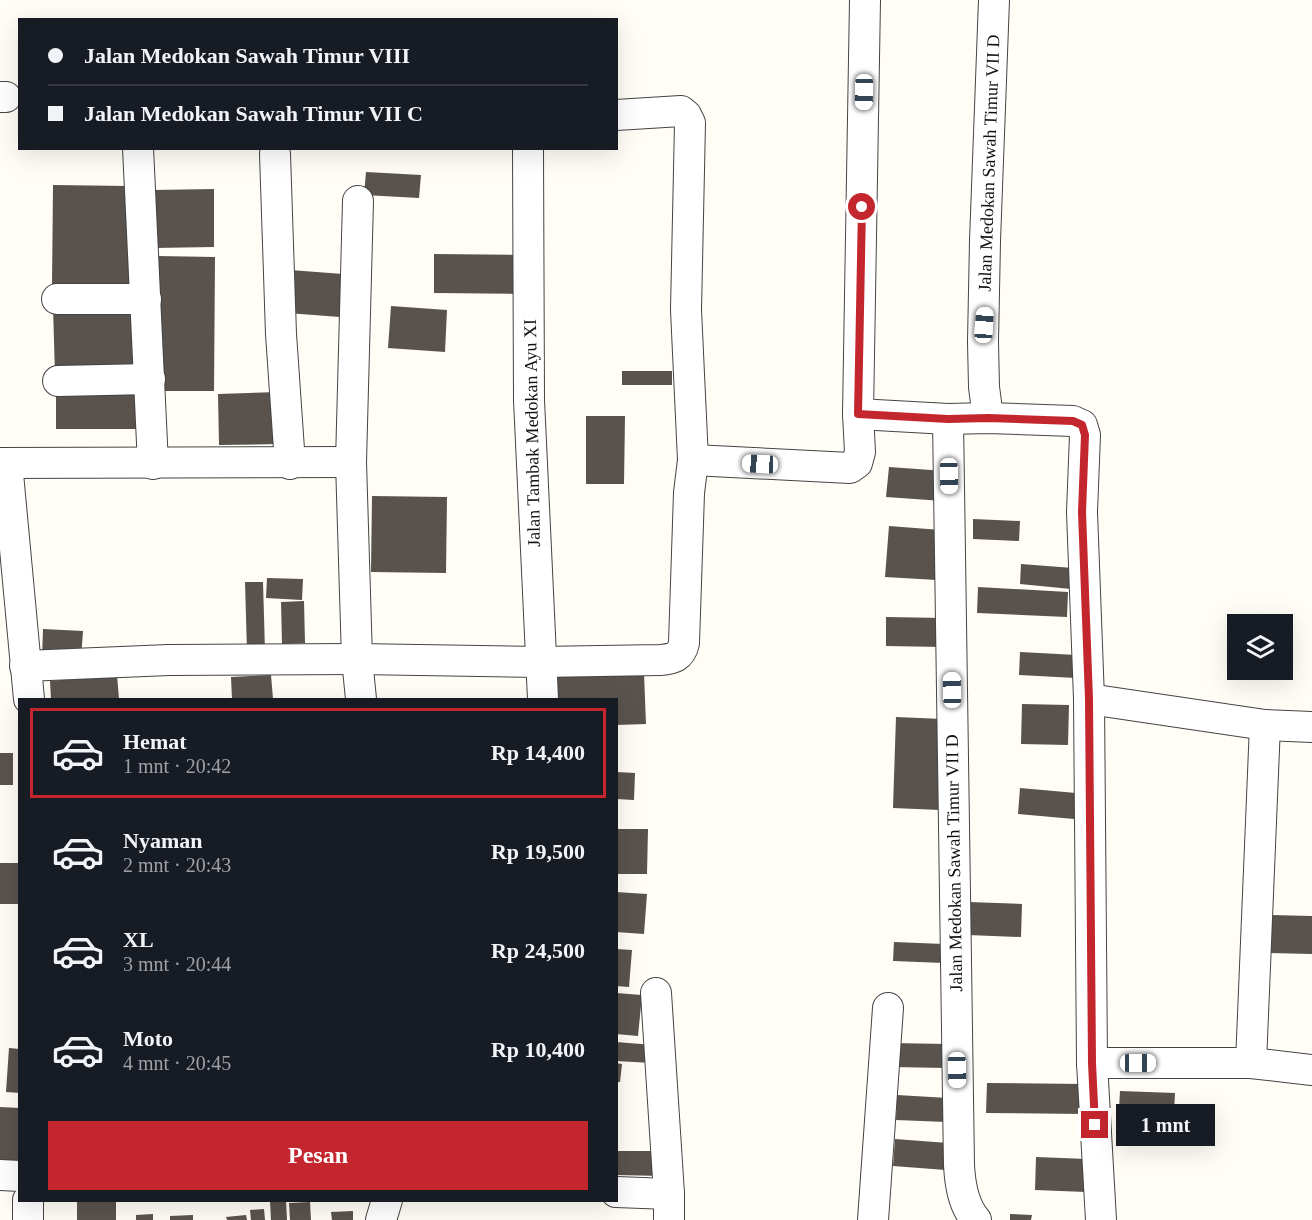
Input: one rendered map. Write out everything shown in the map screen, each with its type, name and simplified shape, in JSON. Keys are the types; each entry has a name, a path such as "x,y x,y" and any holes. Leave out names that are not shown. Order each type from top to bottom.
{"street":[{"path":"693,460 850,468 857,463 860,452 858,414 865,0"},
{"name":"Jalan Medokan Sawah Timur VII D","path":"988,418 984,387 983,342 994,0"},
{"path":"25,666 169,660 357,659 540,662 670,659 678,656 683,650 689,493 693,460 686,310 690,123 681,111 618,115"},
{"path":"138,150 153,464"},
{"path":"275,154 281,334 290,464"},
{"name":"Jalan Tambak Medokan Ayu XI","path":"529,158 529,400 543,698"},
{"path":"358,201 351,462 357,659 361,698"},
{"path":"57,299 146,298"},
{"path":"58,381 150,379"},
{"path":"858,414 948,419 1073,421 1082,425 1085,435 1082,512 1089,699 1092,1063 1101,1220"},
{"name":"Jalan Medokan Sawah Timur VII D","path":"948,419 959,1165 960,1183 966,1205 976,1220"},
{"path":"29,698 4,463 290,464 351,462"},
{"path":"1089,699 1265,724 1312,727"},
{"path":"1251,1063 1265,724"},
{"path":"618,1193 669,1207 656,993"},
{"path":"873,1220 888,1008"},
{"path":"1092,1063 1251,1063 1312,1070"},
{"path":"0,1176 18,1176"},
{"path":"28,1202 28,1220"},
{"path":"381,1220 386,1202"}],"building":[{"path":"366,172 421,175 419,198 364,195"},
{"path":"53,185 129,186 129,286 52,286"},
{"path":"214,189 214,247 154,248 153,190"},
{"path":"434,254 522,255 521,294 434,293"},
{"path":"157,256 215,257 214,391 156,391"},
{"path":"290,270 343,274 340,317 287,313"},
{"path":"53,306 134,306 136,374 55,376"},
{"path":"391,306 447,310 445,352 388,348"},
{"path":"622,371 672,371 672,385 622,385"},
{"path":"137,383 138,429 56,429 56,384"},
{"path":"278,392 279,444 219,445 218,394"},
{"path":"586,416 625,416 624,484 586,484"},
{"path":"889,467 945,471 943,501 886,497"},
{"path":"372,496 447,497 446,573 371,572"},
{"path":"973,519 1020,521 1019,541 973,539"},
{"path":"889,526 941,530 937,580 885,577"},
{"path":"1021,564 1073,568 1071,589 1020,584"},
{"path":"267,578 303,579 302,600 266,598"},
{"path":"245,582 263,582 265,651 247,652"},
{"path":"978,587 1068,592 1067,617 977,613"},
{"path":"304,601 305,643 282,644 281,602"},
{"path":"886,617 944,618 944,647 886,646"},
{"path":"43,629 83,631 81,659 42,657"},
{"path":"1020,652 1077,655 1076,678 1019,675"},
{"path":"644,673 646,724 618,725 618,698 554,698 553,676"},
{"path":"117,675 119,698 51,698 50,681"},
{"path":"271,675 273,698 232,698 231,677"},
{"path":"1022,704 1069,705 1068,745 1021,744"},
{"path":"896,717 943,719 940,810 893,808"},
{"path":"0,753 13,753 13,785 0,785"},
{"path":"618,772 635,773 634,800 618,799"},
{"path":"1020,788 1076,793 1074,819 1018,814"},
{"path":"618,829 648,829 647,874 618,874"},
{"path":"0,863 18,863 18,904 0,904"},
{"path":"618,892 647,894 644,934 618,932"},
{"path":"969,902 1022,904 1021,937 968,935"},
{"path":"1271,915 1312,916 1312,954 1269,953"},
{"path":"894,942 944,944 944,963 893,961"},
{"path":"618,949 632,950 629,987 618,986"},
{"path":"618,993 642,995 638,1036 618,1034"},
{"path":"618,1042 654,1045 652,1063 618,1061"},
{"path":"891,1043 947,1044 947,1068 891,1067"},
{"path":"9,1048 18,1049 18,1093 6,1092"},
{"path":"618,1063 622,1064 620,1082 618,1082"},
{"path":"987,1083 1085,1084 1085,1114 986,1113"},
{"path":"1120,1091 1175,1093 1173,1132 1118,1129"},
{"path":"897,1095 948,1098 946,1122 896,1120"},
{"path":"0,1107 18,1108 18,1170 0,1169"},
{"path":"895,1139 948,1143 946,1170 893,1166"},
{"path":"618,1151 662,1151 662,1176 618,1175"},
{"path":"1036,1157 1087,1159 1086,1192 1035,1190"},
{"path":"77,1202 116,1202 116,1220 77,1220"},
{"path":"270,1202 286,1202 287,1220 271,1220"},
{"path":"310,1202 311,1220 290,1220 289,1203"},
{"path":"264,1209 265,1220 251,1220 250,1210"},
{"path":"353,1211 353,1220 332,1220 331,1212"},
{"path":"153,1214 153,1220 136,1220 136,1215"},
{"path":"1010,1214 1032,1215 1031,1220 1010,1220"},
{"path":"193,1215 193,1220 170,1220 170,1216"},
{"path":"246,1215 247,1220 227,1220 226,1217"}],"route":[{"path":"862,207 858,414 964,420 988,418 1073,421 1082,425 1085,435 1082,512 1089,699 1092,1063 1095,1125"}]}
